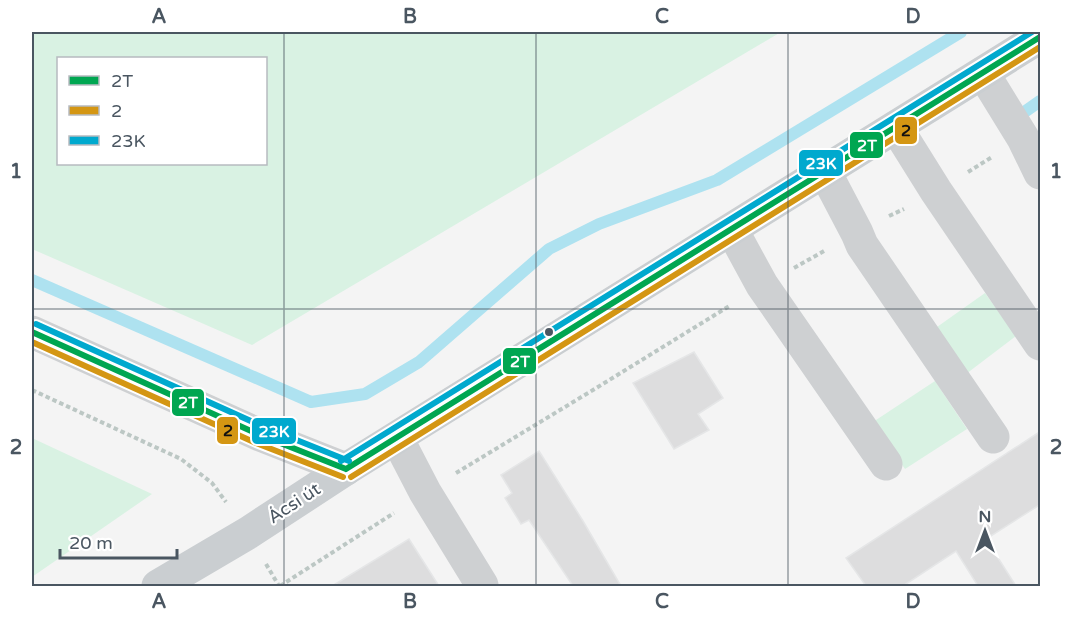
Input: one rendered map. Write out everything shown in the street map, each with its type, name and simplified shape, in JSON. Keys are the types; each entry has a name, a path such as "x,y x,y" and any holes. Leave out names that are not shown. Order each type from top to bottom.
{"main road":[{"name":"Ácsi út","path":"158,586 248,533 1041,37"}],"street":[{"path":"983,73 1023,138 1041,173"},
{"path":"896,127 936,191 1041,344"},
{"path":"825,172 862,245 993,438"},
{"path":"732,230 762,285 886,464"},
{"path":"32,332 260,435 346,470"},
{"path":"397,438 425,492 482,585"}],"path":[{"path":"280,586 425,492 762,285 936,191 1023,138"},
{"path":"32,390 181,459 212,483 248,533"}],"green space":[{"path":"32,32 781,32 252,345 32,249"},
{"path":"985,293 1016,336 966,374 937,327"},
{"path":"935,381 967,429 905,469 873,422"},
{"path":"32,438 152,494 32,577"}],"building":[{"path":"694,352 723,398 698,414 709,430 674,449 633,383"},
{"path":"1041,431 1041,504 986,539 1016,586 978,586 956,551 903,586 866,586 846,558"},
{"path":"539,451 621,586 573,586 529,520 521,524 505,498 512,493 501,475"},
{"path":"409,539 439,586 332,586"}],"waterway":[{"path":"32,280 311,402 365,394 419,362 549,249 599,224 717,180 961,32"},
{"path":"1023,113 1040,101"}],"transit line":[{"name":"23K","path":"341,461 1032,32"},
{"name":"2T","path":"346,469 1040,37"},
{"name":"2","path":"351,477 1040,47"},
{"name":"23K","path":"36,324 264,427 349,461"},
{"name":"2T","path":"32,332 260,435 346,469"},
{"name":"2","path":"32,342 256,443 343,477"}]}
